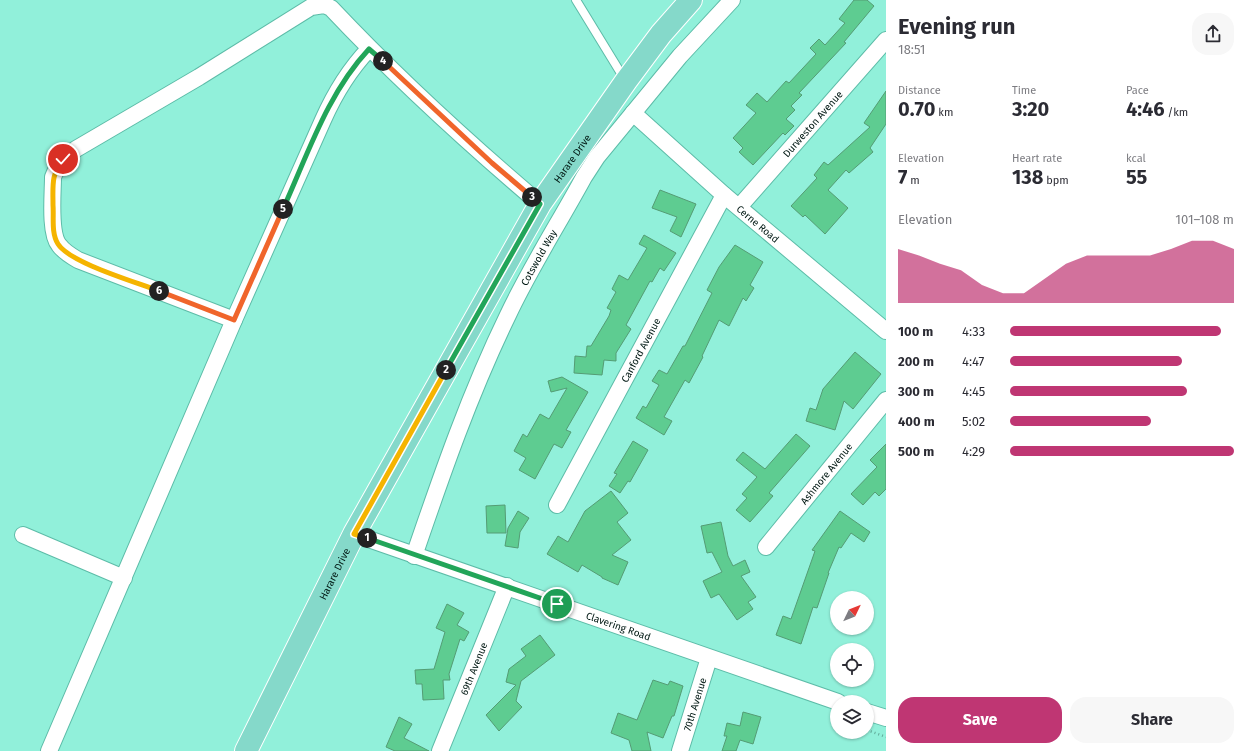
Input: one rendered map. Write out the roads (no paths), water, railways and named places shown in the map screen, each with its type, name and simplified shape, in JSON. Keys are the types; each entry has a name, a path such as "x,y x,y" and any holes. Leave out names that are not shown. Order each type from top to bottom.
{"main road":[{"name":"Harare Drive","path":"246,751 354,534 540,204 626,81 661,34 691,0"}],"street":[{"name":"Cotswold Way","path":"414,556 444,467 508,314 584,177 597,157 680,56 732,0"},
{"path":"234,320 78,260 66,252 58,244 54,235 53,177 56,168 63,159 76,149 199,77 311,7 324,5 331,8 369,49 492,163 540,204"},
{"name":"Durweston Avenue","path":"739,206 886,40"},
{"path":"49,751 234,320 333,98 355,64 369,49"},
{"name":"Cerne Road","path":"633,113 724,195 739,206 886,332"},
{"name":"Canford Avenue","path":"557,505 724,195"},
{"name":"Ashmore Avenue","path":"766,547 886,400"},
{"name":"Clavering Road","path":"354,534 830,699"},
{"path":"23,535 124,578"},
{"name":"69th Avenue","path":"440,751 507,586"},
{"name":"70th Avenue","path":"680,751 709,658"},
{"path":"874,714 886,718"}],"lane":[{"path":"576,0 626,81"}]}
